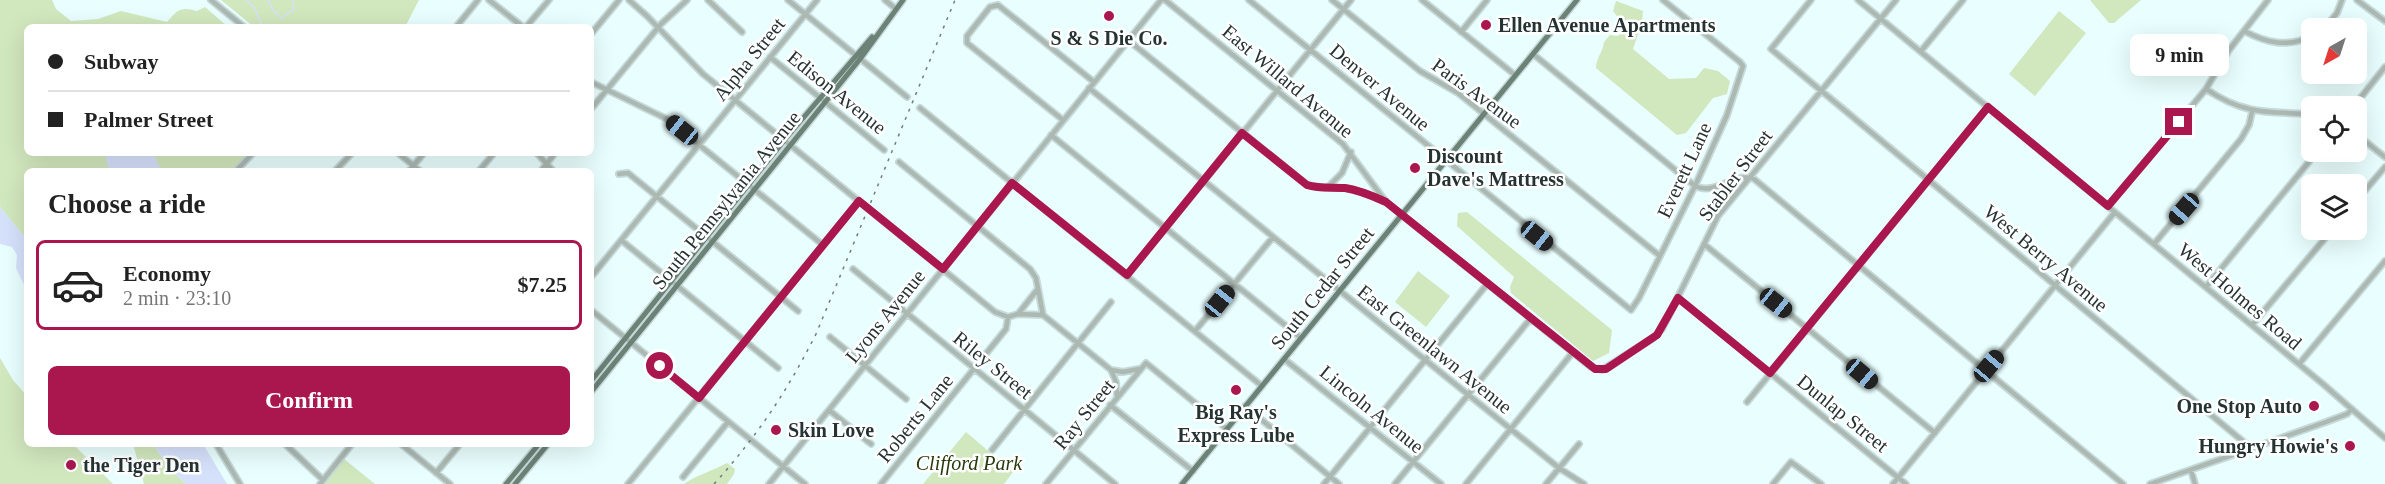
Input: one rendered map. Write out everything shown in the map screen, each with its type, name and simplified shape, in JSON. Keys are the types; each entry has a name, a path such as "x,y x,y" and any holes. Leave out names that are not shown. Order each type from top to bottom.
{"main road":[{"name":"South Pennsylvania Avenue","path":"788,142 855,54 903,0"},
{"name":"South Cedar Street","path":"1182,484 1576,0"},
{"name":"South Pennsylvania Avenue","path":"594,388 631,343 707,236 825,102 860,59 883,25"},
{"name":"South Pennsylvania Avenue","path":"594,377 674,282 712,241 751,187"},
{"path":"506,484 537,447"},
{"path":"515,484 546,447"}],"street":[{"path":"211,0 240,24"},
{"path":"458,24 478,0"},
{"path":"489,0 521,24"},
{"path":"528,24 549,0"},
{"path":"594,30 619,0"},
{"path":"629,0 697,68 995,312 1008,316 1043,315 1078,343 1111,370 1116,381 1117,396"},
{"path":"594,105 658,27 687,0"},
{"path":"708,0 742,32"},
{"path":"788,0 907,97"},
{"name":"Alpha Street","path":"594,273 817,0"},
{"path":"885,0 896,9"},
{"name":"Lyons Avenue","path":"769,484 1161,0"},
{"name":"East Willard Avenue","path":"1165,0 1330,132 1351,153 1386,202 1595,369 1606,369"},
{"name":"Denver Avenue","path":"1249,0 1631,310"},
{"name":"Paris Avenue","path":"1332,0 1420,71 1449,87 1660,256"},
{"path":"1127,275 1351,0"},
{"path":"1422,0 1515,75"},
{"path":"1461,32 1487,0"},
{"name":"Everett Lane","path":"1631,310 1695,186 1727,114 1742,71 1742,63 1663,0"},
{"name":"West Berry Avenue","path":"1810,0 1771,49 2251,448"},
{"name":"West Holmes Road","path":"1858,0 2299,364 2385,438"},
{"name":"Stabler Street","path":"1606,369 1657,335 1678,298 1718,216 1896,0"},
{"path":"1921,51 1963,0"},
{"path":"2108,206 2206,89 2229,50 2268,0"},
{"path":"2333,18 2342,0"},
{"path":"2357,0 2385,21"},
{"path":"1063,120 966,40 967,36 994,5 998,5 1094,82"},
{"path":"2244,31 2262,40 2278,44 2301,40"},
{"path":"1128,40 1307,185 1318,189 1356,190 1386,202"},
{"path":"1533,54 1695,186 1705,190 1743,177 1750,177 2124,484"},
{"name":"Edison Avenue","path":"770,57 884,150"},
{"path":"2362,96 2385,67"},
{"path":"594,83 661,115 823,245"},
{"name":"East Greenlawn Avenue","path":"1089,88 1559,468 1584,484"},
{"path":"2206,89 2241,109 2252,112 2301,114"},
{"path":"1747,402 1988,107"},
{"path":"920,108 1262,386"},
{"path":"2154,244 2241,139 2249,125 2252,112"},
{"path":"1051,135 1301,338"},
{"path":"2367,143 2385,157"},
{"path":"1328,188 1342,173 1351,153"},
{"path":"239,168 250,156"},
{"path":"338,168 349,156"},
{"path":"402,156 416,168"},
{"path":"414,166 422,156"},
{"path":"482,168 492,156"},
{"path":"539,156 550,168"},
{"path":"543,168 553,156"},
{"path":"898,162 1030,269 1036,278 1043,315"},
{"path":"2206,287 2309,162"},
{"path":"2367,188 2385,168"},
{"path":"619,174 628,173 798,311"},
{"path":"628,484 859,201"},
{"path":"1893,484 2115,212"},
{"path":"1196,331 1272,237"},
{"path":"621,240 778,368"},
{"path":"2252,326 2324,240"},
{"path":"1704,244 1935,433"},
{"path":"2299,364 2385,261"},
{"name":"Riley Street","path":"853,269 1115,484"},
{"path":"1324,484 1488,284"},
{"path":"1018,314 1037,290"},
{"name":"Dunlap Street","path":"1678,298 1906,484"},
{"path":"992,450 1112,302"},
{"path":"594,312 805,484"},
{"name":"Roberts Lane","path":"881,484 1006,329 1008,316"},
{"path":"1395,484 1531,318"},
{"path":"830,337 906,399"},
{"path":"1466,484 1573,352"},
{"name":"Lincoln Avenue","path":"1284,359 1441,484"},
{"name":"Ray Street","path":"1046,484 1146,363 1227,429"},
{"path":"1111,370 1123,372 1139,369"},
{"path":"1110,405 1193,471"},
{"path":"1245,406 1339,484"},
{"path":"2150,484 2347,414 2352,409"},
{"path":"829,410 871,444"},
{"path":"683,477 728,422"},
{"path":"1546,484 1579,444"},
{"path":"218,447 240,484"},
{"path":"288,447 321,482 350,447"},
{"path":"405,447 450,484"},
{"path":"436,473 458,447"},
{"path":"1773,484 1791,462 1821,484"},
{"path":"2191,470 2195,484"}],"green space":[{"path":"0,0 52,0 56,9 71,21 98,19 121,11 167,22 180,10 197,11 205,7 225,24 24,24 24,156 246,156 235,168 24,168 24,236 0,207"},
{"path":"221,0 419,0 407,24 250,24"},
{"path":"2090,0 2141,0 2114,23 2109,23"},
{"path":"1616,1 1643,11 1642,23 1633,49 1669,79 1696,78 1704,68 1718,71 1730,81 1727,94 1713,98 1686,133 1677,135 1596,68 1604,42 1610,35 1618,36 1626,28 1613,11"},
{"path":"2059,11 2086,33 2035,96 2009,74"},
{"path":"1467,212 1612,330 1609,353 1593,361 1511,293 1510,287 1514,277 1457,226 1458,213"},
{"path":"1418,271 1450,296 1426,327 1395,302"},
{"path":"0,358 13,380 24,393 24,447 76,447 113,484 0,484"},
{"name":"Clifford Park","path":"966,432 1013,472 1004,484 923,484"},
{"path":"134,447 155,447 169,468 186,484 144,484"},
{"path":"344,459 375,484 324,484"},
{"path":"727,463 735,469 727,484 684,484 694,478"}],"water":[{"path":"106,156 154,156 160,168 108,168"},
{"path":"0,207 24,236 24,285 16,268 17,255 12,247 0,244"},
{"path":"155,447 205,447 227,484 186,484 169,468"}],"waterway":[{"path":"246,0 255,8 261,24"},
{"path":"268,0 273,10 281,18 294,9 293,0"}],"railway":[{"path":"714,484 770,413 816,334 955,0"}],"place":[{"name":"S & S Die Co.","path":"1109,16"},
{"name":"Ellen Avenue Apartments","path":"1486,25"},
{"name":"Discount Dave's Mattress","path":"1415,168"},
{"name":"Big Ray's Express Lube","path":"1236,390"},
{"name":"One Stop Auto","path":"2314,406"},
{"name":"Skin Love","path":"776,430"},
{"name":"Hungry Howie's","path":"2350,446"},
{"name":"the Tiger Den","path":"71,465"}],"route":[{"path":"660,366 699,398 859,201 943,269 1012,183 1127,275 1242,133 1307,185 1318,189 1356,190 1386,202 1595,369 1606,369 1657,335 1678,298 1770,373 1988,107 2108,206 2179,122"}]}
